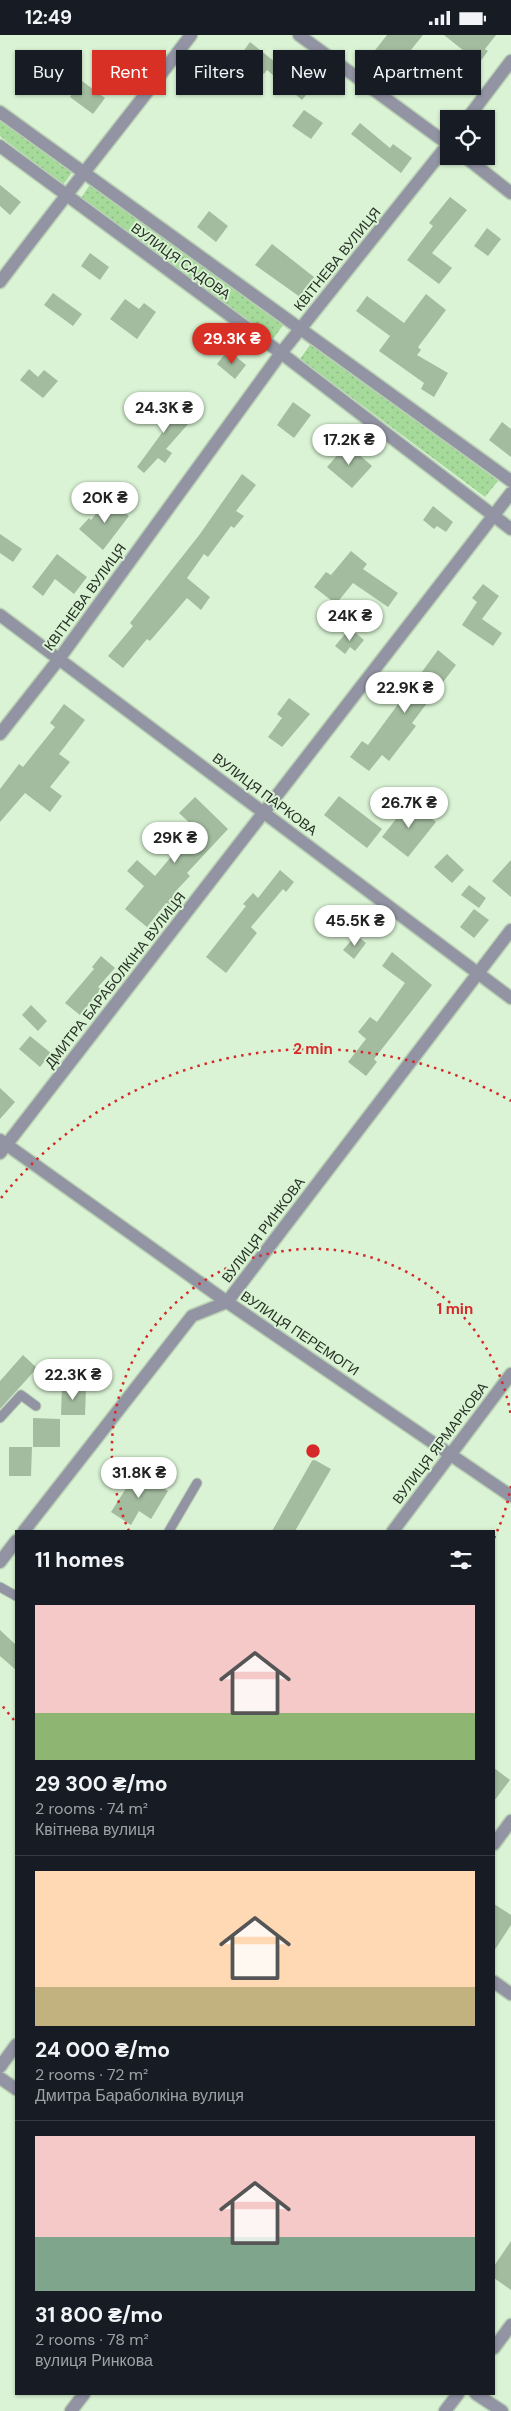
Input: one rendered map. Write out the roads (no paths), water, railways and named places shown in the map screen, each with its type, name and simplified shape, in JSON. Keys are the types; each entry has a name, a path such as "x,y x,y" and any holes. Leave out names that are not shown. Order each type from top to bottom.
{"street":[{"path":"0,282 65,195 85,174 191,35"},
{"path":"299,35 440,138"},
{"path":"474,110 511,61"},
{"name":"ВУЛИЦЯ САДОВА","path":"0,112 511,481"},
{"name":"ВУЛИЦЯ САДОВА","path":"0,146 282,353 511,529"},
{"name":"КВІТНЕВА ВУЛИЦЯ","path":"0,734 59,659 282,353 440,154"},
{"path":"475,165 511,193"},
{"name":"ДМИТРА БАРАБОЛКІНА ВУЛИЦЯ","path":"2,1146 264,813 511,493"},
{"name":"ВУЛИЦЯ ПАРКОВА","path":"0,615 511,998"},
{"name":"ВУЛИЦЯ РИНКОВА","path":"25,1530 192,1316 227,1302 511,930"},
{"name":"ВУЛИЦЯ ПЕРЕМОГИ","path":"2,1146 511,1496"},
{"name":"ВУЛИЦЯ ЯРМАРКОВА","path":"394,1530 511,1374"},
{"path":"0,1562 15,1542"},
{"path":"495,1843 511,1821"},
{"path":"495,1983 511,1994"},
{"path":"0,2067 15,2046"},
{"path":"0,2078 15,2088"},
{"path":"495,2347 511,2325"},
{"path":"71,2411 83,2395"},
{"path":"445,2411 457,2395"},
{"path":"478,2395 502,2411"}],"lane":[{"path":"0,1418 20,1395 36,1406"},
{"path":"170,1530 197,1483"},
{"path":"0,1587 15,1595"}]}
